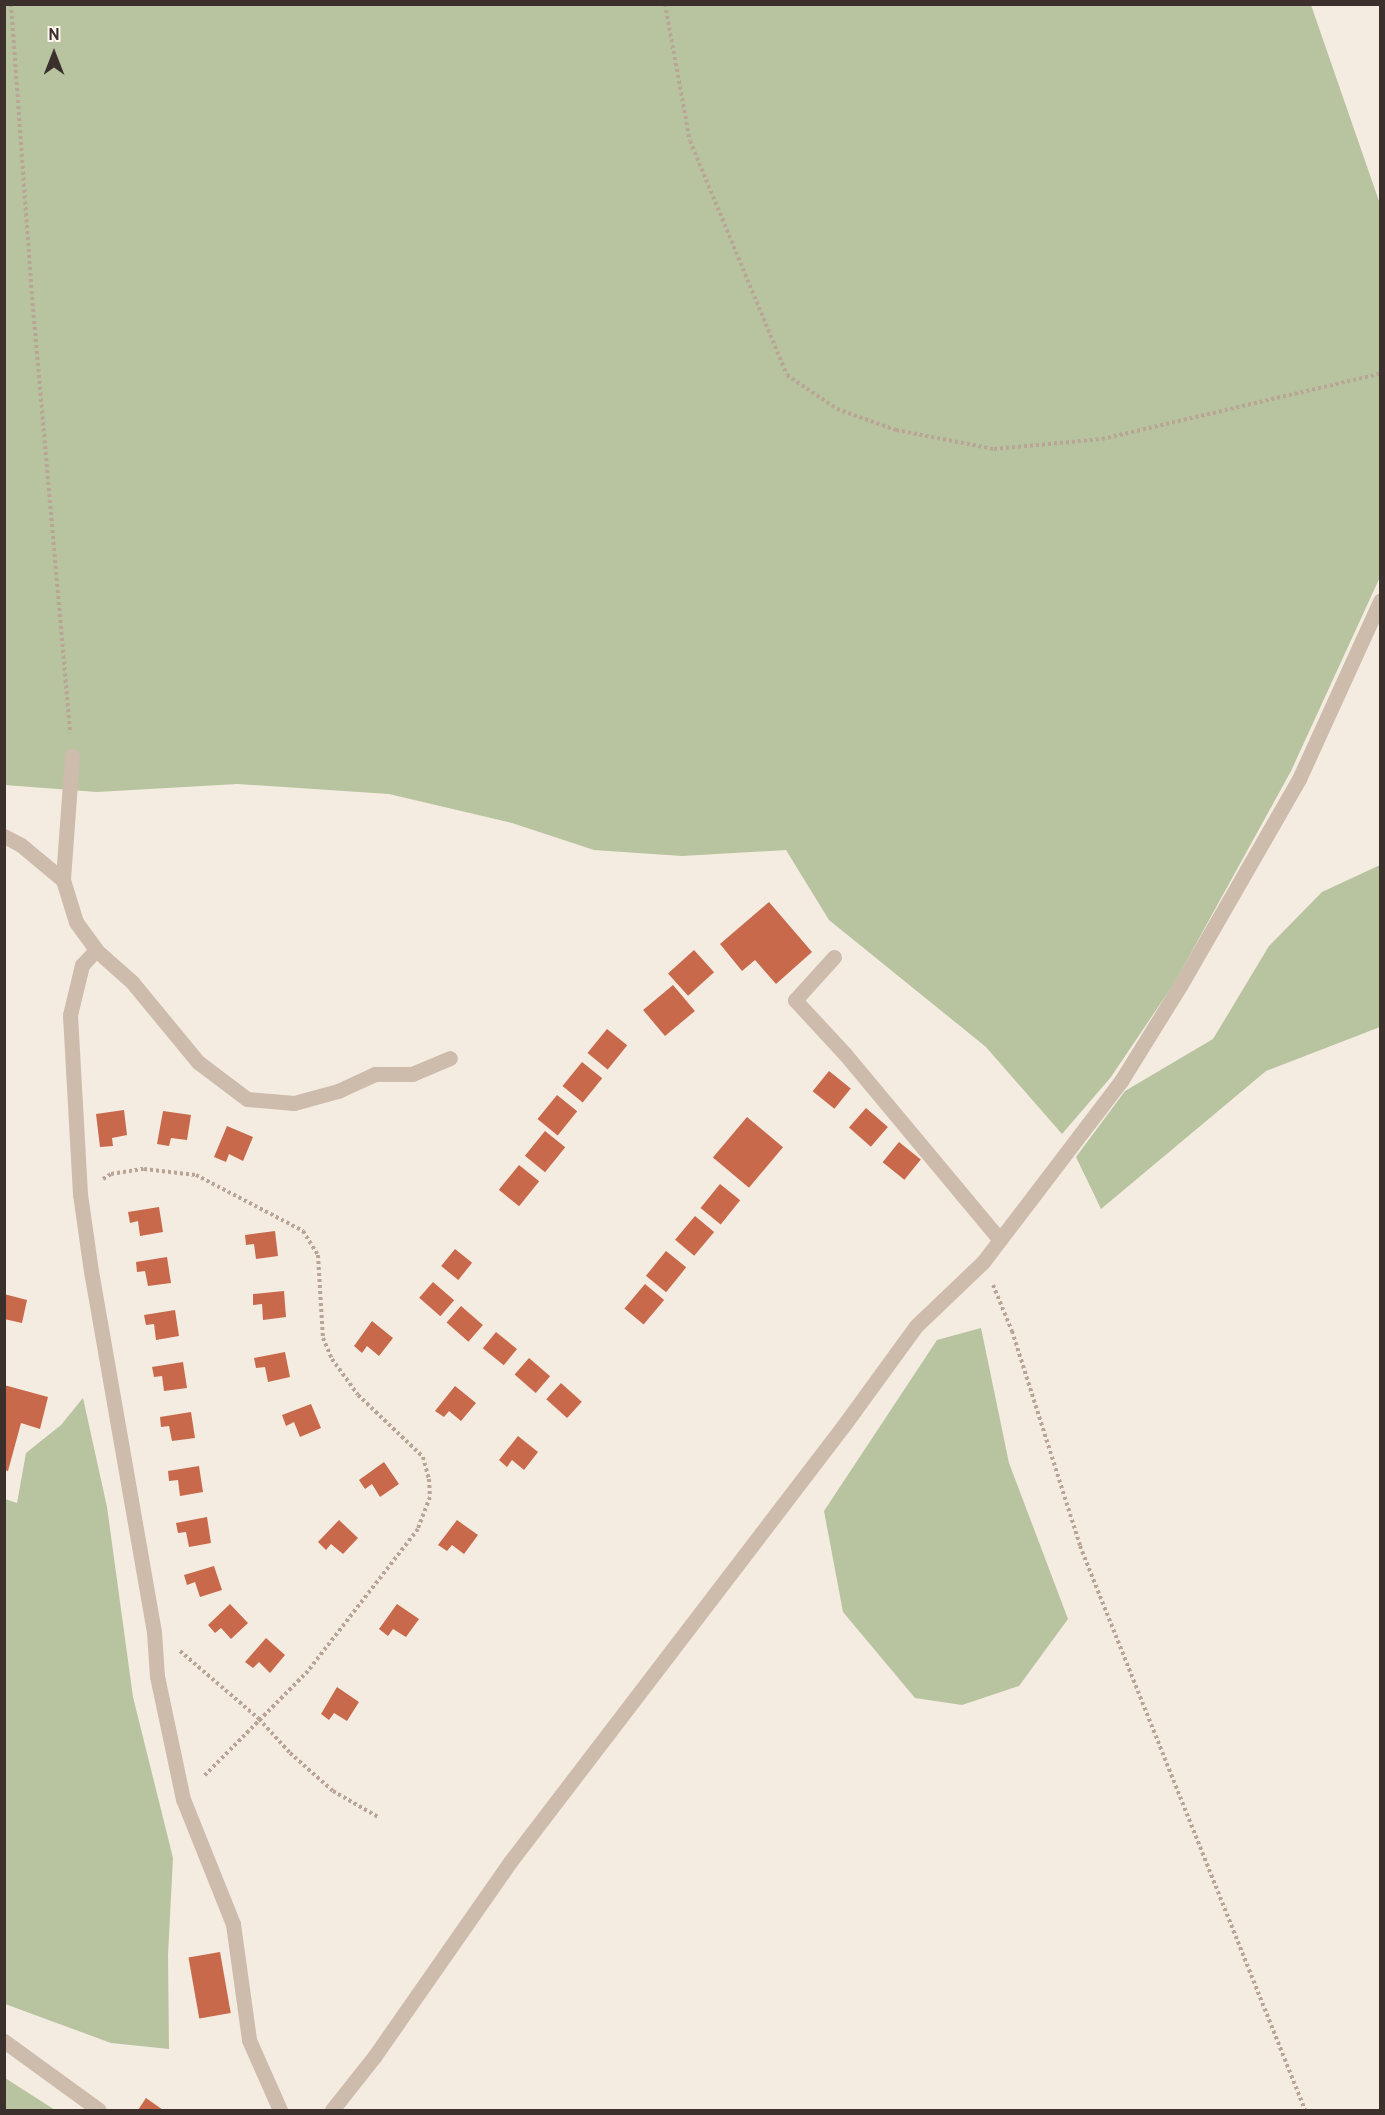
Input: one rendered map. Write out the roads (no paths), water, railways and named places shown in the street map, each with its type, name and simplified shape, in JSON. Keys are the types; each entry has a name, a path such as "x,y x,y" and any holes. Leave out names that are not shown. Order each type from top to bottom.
{"street":[{"path":"332,2110 374,2057 517,1853 844,1425 915,1326 983,1262 1122,1081 1180,986 1299,779 1380,601"},
{"path":"72,756 63,880 76,922 96,950 132,982 198,1062 247,1099 294,1102 338,1091 375,1074 412,1074 450,1058"},
{"path":"4,837 21,845 63,880"},
{"path":"96,950 82,965 70,1015 80,1194 154,1632 157,1676 183,1799 233,1924 249,2040 280,2110"},
{"path":"834,957 795,1000 845,1054 1000,1240"},
{"path":"4,2041 99,2110"}]}
